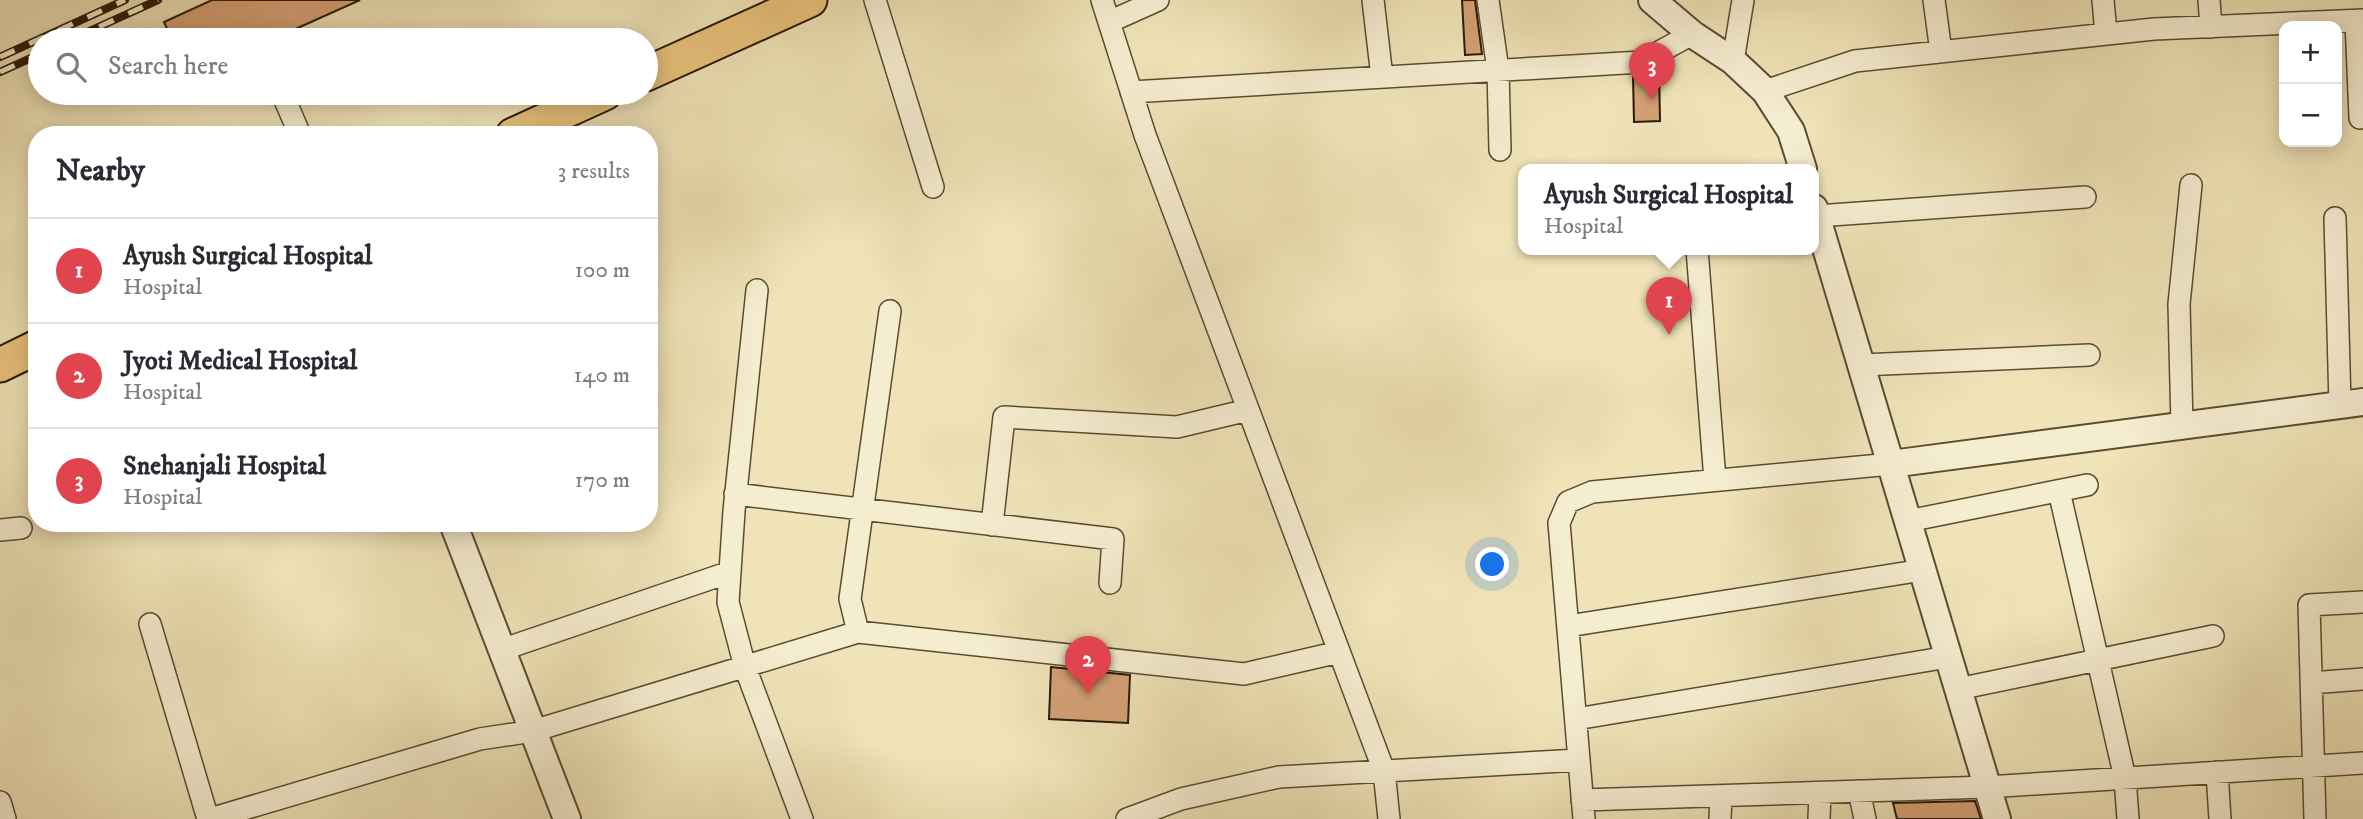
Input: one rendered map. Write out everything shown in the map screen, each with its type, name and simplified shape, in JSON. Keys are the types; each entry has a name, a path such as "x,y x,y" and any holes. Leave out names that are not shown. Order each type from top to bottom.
{"main road":[{"path":"658,69 810,0"},
{"path":"533,126 579,105"},
{"path":"0,365 28,351"}],"street":[{"path":"875,0 933,187"},
{"path":"1102,0 1131,92 1384,771 1389,819"},
{"path":"1109,22 1158,0"},
{"path":"1373,0 1382,77"},
{"path":"1488,0 1498,70 1500,150"},
{"path":"1652,0 1692,34 1733,61 1765,91 1791,131 1801,164"},
{"path":"1733,61 1743,0"},
{"path":"1934,0 1941,52"},
{"path":"2104,0 2106,34"},
{"path":"2209,0 2211,27"},
{"path":"1765,91 1855,61 2106,34 2360,20 2360,118"},
{"path":"1131,92 1641,62 1692,34"},
{"path":"287,105 296,126"},
{"path":"2182,426 2179,304 2191,185"},
{"path":"1819,212 2085,197"},
{"path":"2335,218 2351,404 1891,464 1592,492 1568,502 1559,523 1583,810 1721,796 1987,787 2363,763"},
{"path":"1819,225 1997,819"},
{"path":"1697,255 1716,480"},
{"path":"757,290 735,494 728,602 745,667 802,819"},
{"path":"858,632 850,599 890,311"},
{"path":"1861,365 2090,355"},
{"path":"992,525 1004,417 1177,427 1248,410"},
{"path":"1908,521 2087,485"},
{"path":"2059,491 2125,778 2128,819"},
{"path":"735,494 1113,539 1110,583"},
{"path":"456,532 566,819"},
{"path":"1568,626 1923,570"},
{"path":"501,650 730,572"},
{"path":"2315,819 2309,605 2363,602"},
{"path":"150,624 209,819 480,739 533,731 858,632 1244,674 1339,652"},
{"path":"1958,689 2213,636"},
{"path":"1576,719 1948,657"},
{"path":"2311,683 2363,680"},
{"path":"1127,819 1181,799 1279,777 1579,760"},
{"path":"2217,772 2220,819"},
{"path":"1859,791 1865,819"},
{"path":"1819,819 1820,793"},
{"path":"1720,819 1721,796"},
{"path":"0,802 5,819"}],"building":[{"path":"212,0 360,0 298,28 167,28 164,22"},
{"path":"1462,0 1475,0 1482,54 1465,55"},
{"path":"1659,69 1660,121 1634,122 1633,76"},
{"path":"1051,667 1130,675 1128,723 1049,719"},
{"path":"1975,801 1981,819 1897,819 1893,803"}],"railway":[{"path":"64,28 125,0"},
{"path":"96,28 158,0"},
{"path":"0,57 28,44"},
{"path":"0,72 28,59"}],"place":[{"name":"Snehanjali Hospital","path":"1652,100"},
{"name":"Ayush Surgical Hospital","path":"1669,335"},
{"name":"Jyoti Medical Hospital","path":"1088,694"}]}
